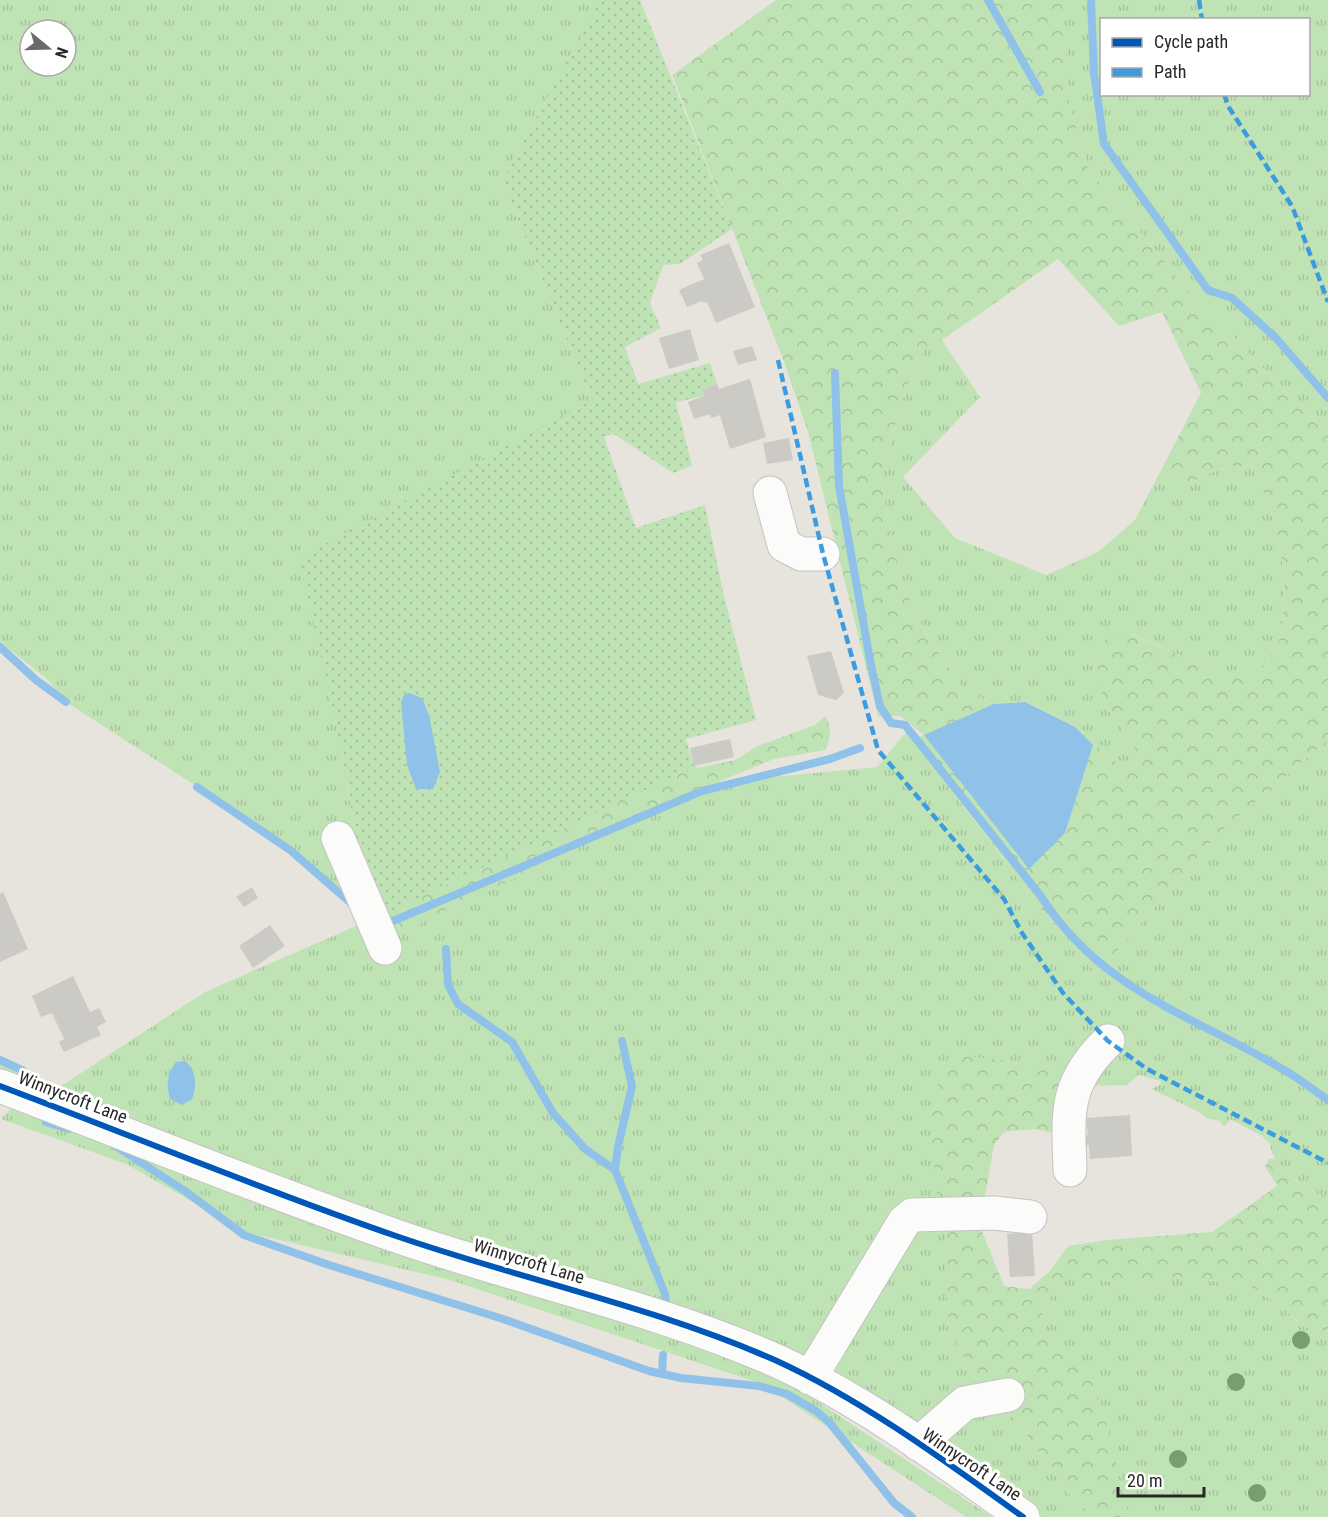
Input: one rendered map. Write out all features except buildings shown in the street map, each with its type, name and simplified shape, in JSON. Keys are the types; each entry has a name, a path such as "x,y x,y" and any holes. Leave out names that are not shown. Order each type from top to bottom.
{"street":[{"path":"770,493 784,545 801,554 823,554"},
{"path":"338,838 385,948"},
{"path":"1070,1170 1070,1105 1076,1082 1083,1068 1108,1041"},
{"name":"Winnycroft Lane","path":"0,1086 399,1237 674,1321 749,1350 810,1378 918,1444 1023,1517"},
{"path":"810,1378 903,1222 912,1215 994,1213 1030,1217"},
{"path":"918,1444 965,1403 1008,1395"}],"green space":[{"path":"0,0 601,0 502,181 592,400 342,752 356,840 355,905 290,850 249,820 66,702 47,679 0,642"},
{"path":"600,0 640,0 732,229 680,264 663,265 650,303 661,328 625,347 638,384 710,363 717,384 702,389 704,396 676,402 692,466 673,473 614,434 604,437 636,528 705,505 723,592 756,720 686,739 694,766 701,768 684,771 385,914 356,840 342,752 299,558 592,400 502,181"},
{"path":"776,0 1062,0 1070,105 1086,165 1183,285 1328,435 1328,740 1217,835 1097,974 1043,912 914,739 924,735 900,716 878,716 808,432 783,359 672,75","holes":["1058,259 1119,326 1162,312 1201,393 1161,470 1170,477 1193,482 1207,474 1230,467 1253,468 1270,509 1284,573 1283,617 1279,639 1261,671 1222,674 1131,634 1106,638 1096,657 1104,704 1144,762 1126,771 1075,727 1050,713 1025,702 994,704 965,691 927,635 901,582 880,477 907,386 932,335 942,340"]},
{"path":"1061,0 1328,0 1328,435 1183,285 1086,165 1070,105"},
{"path":"932,334 942,340 980,397 903,477 955,538 1046,575 1098,552 1135,520 1161,470 1170,477 1193,482 1222,469 1245,466 1253,468 1262,488 1276,530 1284,573 1283,617 1278,643 1261,672 1222,674 1132,634 1104,704 1144,762 1126,771 1075,727 1050,713 1025,702 994,704 965,691 927,635 901,582 880,477 907,386"},
{"path":"825,716 830,729 826,750 774,759 604,829 522,876 467,899 395,937 378,908 532,836 684,771 735,760 758,746 815,725"},
{"path":"907,731 1043,912 1097,974 1217,835 1328,740 1328,1198 1300,1184 1283,1170 1272,1153 1270,1144 1261,1135 1230,1119 1224,1127 1220,1121 1206,1118 1199,1112 1151,1089 1160,1085 1161,1081 1139,1075 1127,1085 1080,1086 1046,1065 938,1201 945,1231 949,1333 977,1378 1024,1431 1074,1500 1094,1517 1033,1517 893,1420 516,1265 0,1078 0,1062 55,1090 205,992 356,926 699,784 877,767"},
{"path":"957,1055 1046,1065 1069,1079 1061,1134 1034,1129 1004,1132 994,1145 984,1202 938,1201 930,1128 938,1082"},
{"path":"14,1105 767,1372 812,1398 992,1517 966,1517 762,1384 450,1280 246,1232 126,1164 1,1119"},
{"path":"1269,1159 1277,1159 1291,1178 1328,1198 1328,1332 1302,1326 1280,1305 1250,1286 1176,1276 1144,1289 1064,1275 1046,1305 1039,1323 1075,1354 1095,1389 1103,1410 1130,1517 1094,1517 1074,1500 1024,1431 977,1378 949,1333 945,1231 981,1229 1004,1286 1029,1289 1049,1272 1068,1246 1106,1240 1212,1232 1277,1186 1265,1167"},
{"path":"1064,1274 1144,1289 1176,1276 1250,1286 1280,1305 1302,1326 1328,1332 1328,1517 1130,1517 1119,1486 1099,1397 1039,1323 1046,1305"}],"water":[{"path":"409,693 422,698 429,715 440,772 433,789 416,789 407,765 401,702 404,695"},
{"path":"1025,702 1075,727 1093,745 1065,833 1029,869 924,735 994,704"},
{"path":"185,1061 194,1074 195,1089 192,1099 182,1105 170,1099 168,1084 169,1075 176,1062"}],"waterway":[{"path":"988,0 1040,92"},
{"path":"1091,0 1094,73 1104,144 1208,290 1232,298 1275,337 1328,398"},
{"path":"835,373 839,486 880,706 891,723 905,725 1064,927 1090,954 1118,977 1148,996 1298,1078 1328,1100"},
{"path":"0,647 36,680 66,702"},
{"path":"381,926 702,791 830,759 860,748"},
{"path":"197,787 290,850 352,904"},
{"path":"446,949 448,985 458,1004 512,1042 553,1113 585,1149 615,1170"},
{"path":"622,1041 632,1086 615,1170 665,1294 667,1310"},
{"path":"0,1060 22,1070"},
{"path":"46,1122 69,1129"},
{"path":"117,1147 185,1191 244,1235 329,1265 500,1318 649,1371 681,1378 759,1386 787,1394 816,1411 829,1422 894,1503 912,1517"},
{"path":"662,1374 663,1355"}],"marked path":[{"path":"1199,0 1202,18"},
{"path":"1225,96 1228,106 1292,206 1328,302"},
{"path":"778,360 823,554 878,750 1004,899 1022,933 1063,993 1108,1041 1147,1069 1328,1163"}],"cycle path":[{"path":"0,1086 399,1237 637,1309 777,1361 873,1413 1023,1517"}]}
